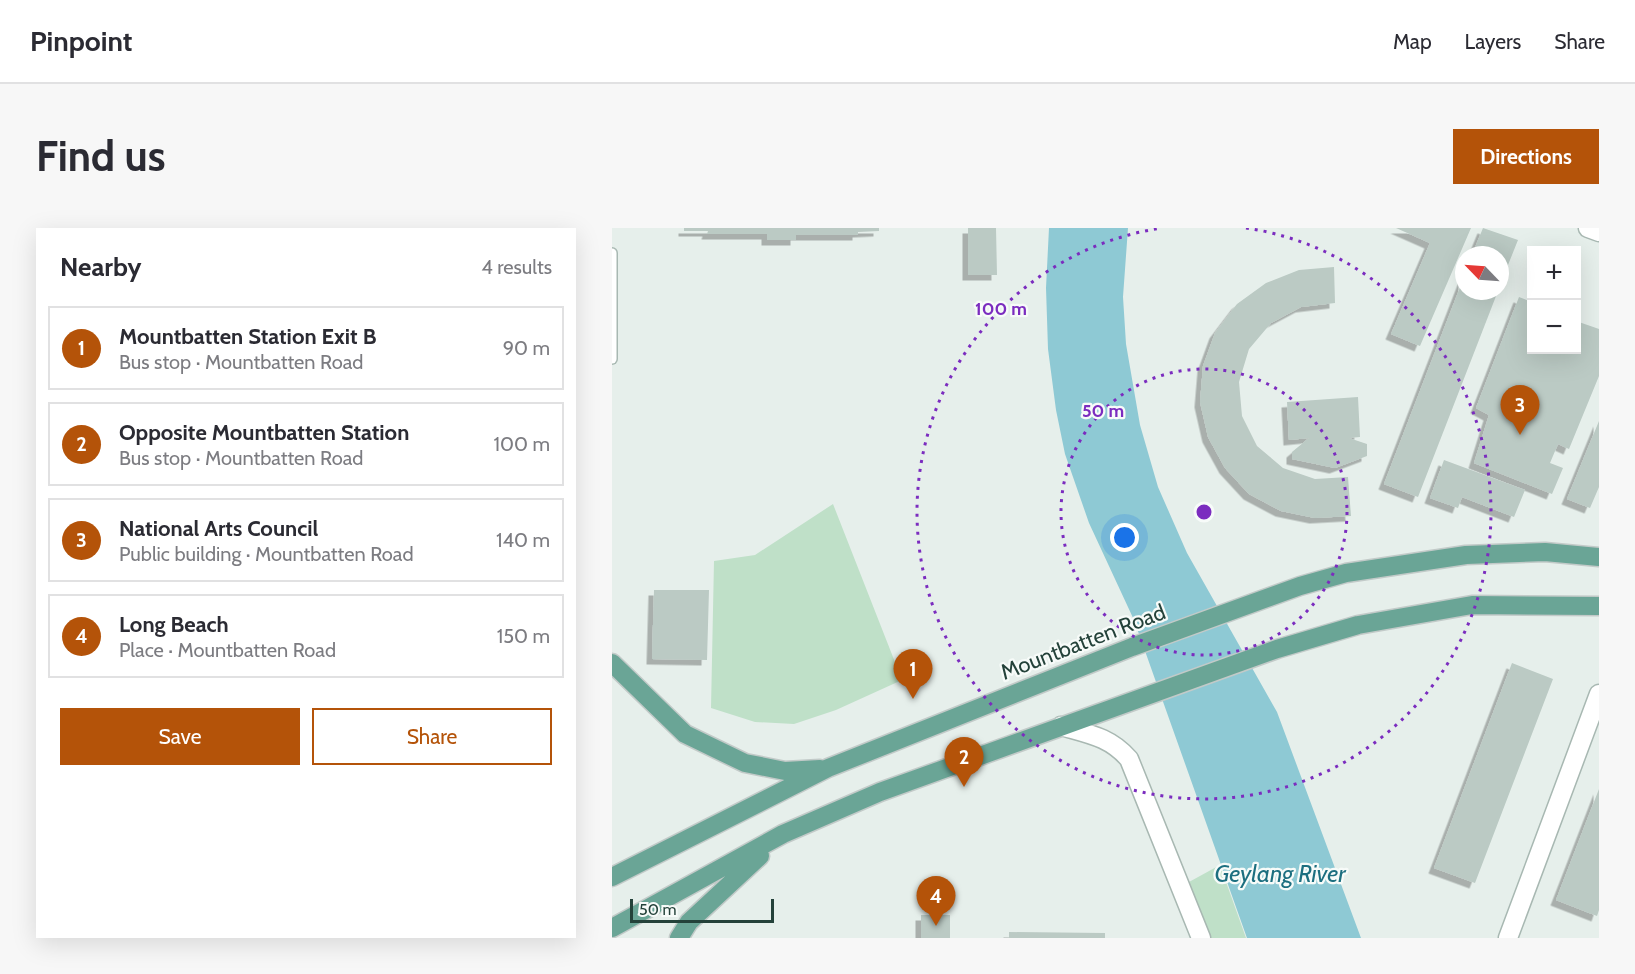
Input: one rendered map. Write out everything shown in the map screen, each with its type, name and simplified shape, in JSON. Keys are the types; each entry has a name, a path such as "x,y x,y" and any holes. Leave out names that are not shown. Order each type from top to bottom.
{"main road":[{"name":"Mountbatten Road","path":"612,877 828,768 1132,647 1300,586 1346,573 1466,555 1545,552 1599,557"},
{"path":"612,928 783,834 880,792 1277,649 1358,625 1472,605 1599,606"},
{"path":"612,663 685,734 744,763 785,771 828,768"},
{"path":"679,938 689,922 783,834"}],"street":[{"path":"1588,228 1599,232"},
{"path":"1508,938 1599,694"},
{"path":"1061,726 1109,740 1129,759 1201,938"}],"lane":[{"path":"612,253 612,359"}],"green space":[{"path":"833,504 902,680 836,710 794,724 755,722 711,708 714,561 755,555"},
{"path":"1220,865 1246,938 1210,938 1189,882"}],"water":[{"name":"Geylang River","path":"1049,228 1128,228 1123,297 1126,344 1140,425 1158,487 1187,553 1277,712 1361,938 1247,938 1134,620 1089,523 1065,454 1056,410 1048,349 1046,288"}],"building":[{"path":"684,228 879,228 879,231 858,232 858,235 796,235 796,240 767,240 767,234 707,234 708,231 684,231"},
{"path":"968,228 996,228 997,275 968,275"},
{"path":"1396,228 1471,228 1463,246 1455,246 1455,265 1420,346 1391,334 1430,243"},
{"path":"1483,228 1518,240 1509,262 1509,246 1476,246"},
{"path":"1334,267 1335,303 1301,307 1271,323 1249,349 1239,382 1242,416 1257,446 1283,468 1315,479 1348,477 1351,516 1315,518 1281,511 1249,494 1225,468 1208,437 1200,402 1203,366 1215,333 1237,304 1266,283 1299,270"},
{"path":"1519,297 1527,300 1527,354 1581,354 1581,323 1599,329 1599,376 1569,449 1558,444 1550,463 1563,468 1552,494 1474,463 1489,415 1476,408"},
{"path":"1455,300 1495,300 1418,497 1384,484"},
{"path":"1358,397 1360,437 1349,438 1367,444 1367,456 1335,468 1292,459 1292,452 1309,438 1289,440 1287,402"},
{"path":"1599,421 1599,487 1590,508 1567,499"},
{"path":"1444,460 1525,490 1514,517 1462,497 1458,508 1430,498"},
{"path":"654,590 709,590 707,660 652,659"},
{"path":"1512,663 1553,679 1475,883 1434,868"},
{"path":"1599,789 1599,910 1597,916 1556,900"},
{"path":"921,915 950,915 950,938 921,938"},
{"path":"1009,932 1105,933 1105,938 1009,938"}],"place":[{"name":"National Arts Council","path":"1520,435"},
{"name":"Mountbatten Station Exit B","path":"913,699"},
{"name":"Opposite Mountbatten Station","path":"964,787"},
{"name":"Long Beach","path":"936,926"}]}
